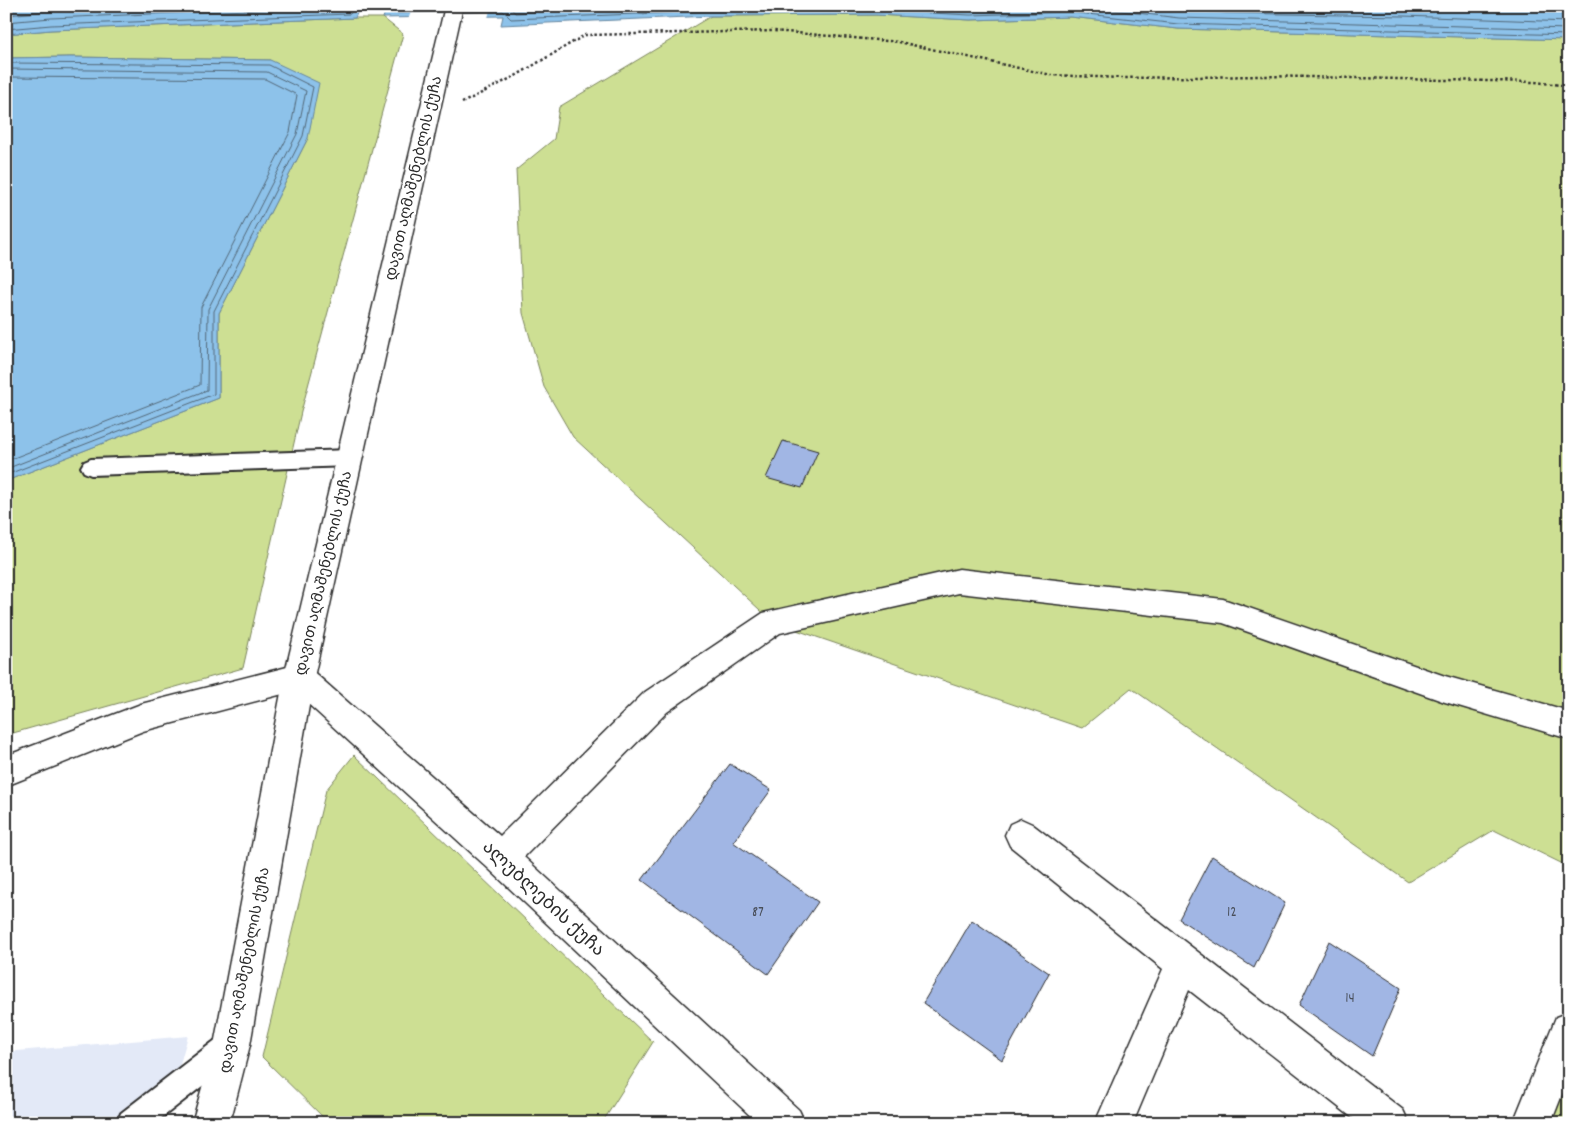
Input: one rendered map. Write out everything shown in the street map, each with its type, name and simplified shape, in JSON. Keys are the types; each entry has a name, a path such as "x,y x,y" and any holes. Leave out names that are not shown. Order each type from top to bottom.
{"street":[{"name":"დავით აღმაშენებლის ქუჩა","path":"211,1123 232,1045 299,677 451,16"},
{"path":"502,858 656,702 773,622 959,580 1222,611 1445,689 1569,725"},
{"path":"6,771 141,718 299,677"},
{"name":"ალუბლების ქუჩა","path":"299,677 502,858 786,1123"},
{"path":"1021,835 1390,1123"},
{"path":"1114,1123 1184,963"},
{"path":"1532,1123 1569,1030"}],"lane":[{"path":"91,466 350,458"},
{"path":"131,1123 232,1045"}],"path":[{"path":"426,121 516,75 585,35 774,31 899,42 1051,75 1121,78 1264,76 1535,82 1569,86"}],"shaded area":[{"path":"188,1036 163,1123 6,1123 6,1052"}],"green space":[{"path":"876,15 970,20 1070,17 1178,29 1569,40 1569,867 1494,830 1408,882 1131,688 1082,728 773,622 573,437 544,387 523,313 516,170 554,139 559,107 711,16"},
{"path":"383,18 403,34 301,412 243,668 6,735 6,481 219,398 219,313 308,138 270,60 6,58 6,34 51,30"},
{"path":"354,755 653,1042 602,1123 329,1123 262,1057 326,790"},
{"path":"1562,1089 1569,1094 1569,1123 1550,1123"}],"water":[{"path":"6,6 360,6 355,18 51,30 6,34"},
{"path":"387,6 1569,6 1569,40 1178,29 1070,17 970,20 876,15 711,16 501,25 503,16 383,18"},
{"path":"6,58 270,60 319,83 308,138 219,313 219,398 6,481"}],"pier":[{"path":"413,6 491,6 488,18 408,20"}],"building":[{"path":"783,441 818,451 802,488 766,478"},
{"path":"730,764 771,790 733,842 818,902 768,974 642,880"},
{"path":"1212,856 1285,903 1254,968 1179,919"},
{"path":"972,920 1049,973 1002,1060 923,1003"},
{"path":"1329,941 1401,988 1372,1056 1299,1005"}]}
